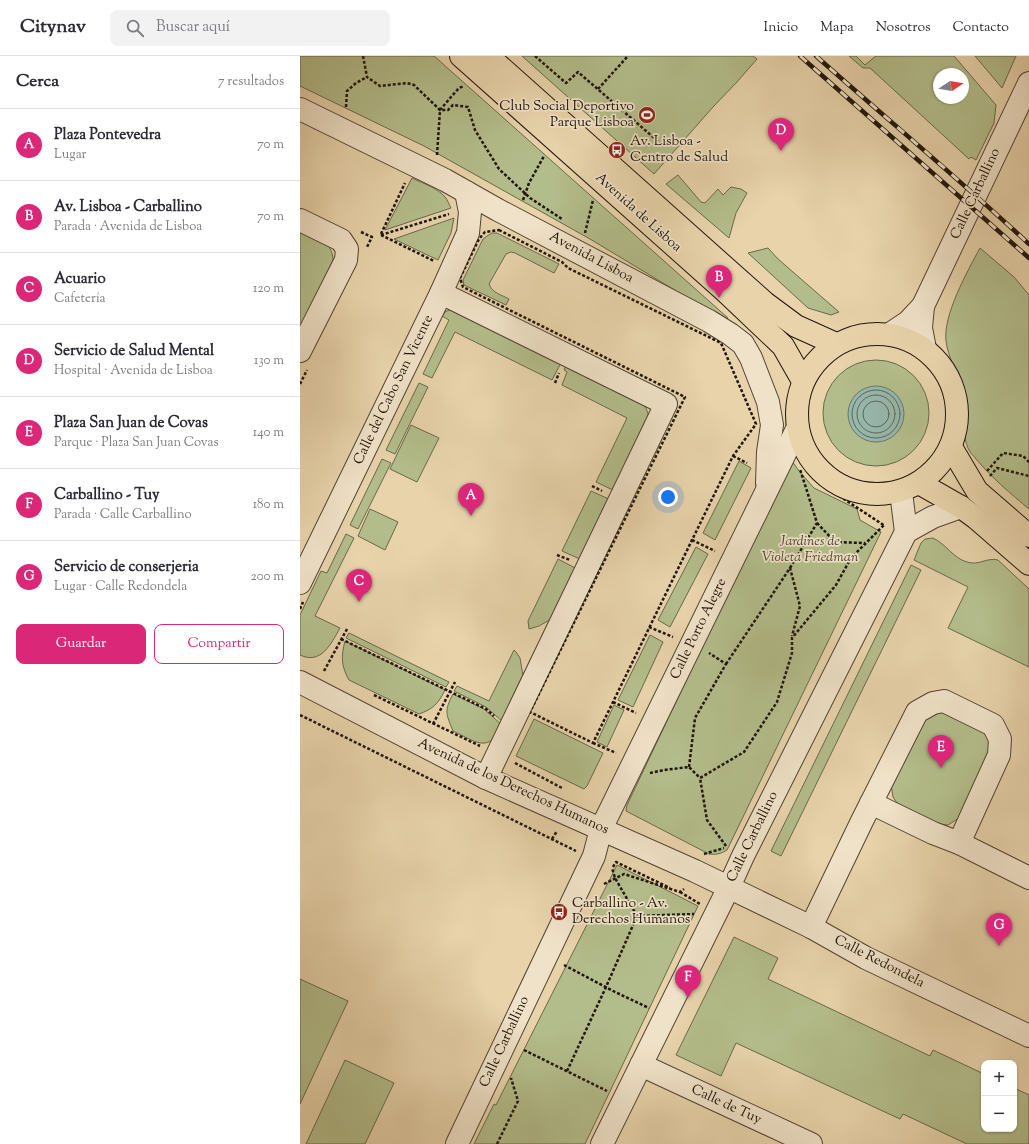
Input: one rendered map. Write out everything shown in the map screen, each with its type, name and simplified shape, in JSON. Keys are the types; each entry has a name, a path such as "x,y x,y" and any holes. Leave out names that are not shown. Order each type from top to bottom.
{"main road":[{"name":"Avenida de Lisboa","path":"461,56 725,291 783,346 803,381"},
{"name":"Avenida de Lisboa","path":"488,56 765,303 796,326 836,344"},
{"path":"862,334 890,334 908,340 925,349 943,369 955,394 957,420 951,447 938,468 910,488 867,495 835,484 810,461 797,429 796,405 803,381 817,360 836,344 862,334"},
{"path":"951,447 978,491 1029,536"},
{"path":"910,488 961,507 976,518 1029,564"}],"street":[{"name":"Calle Carballino","path":"890,334 908,322 923,306 1029,83"},
{"name":"Avenida Lisboa","path":"300,109 441,178 498,210 709,321 743,344 751,358 768,402 772,425 768,452 767,490"},
{"name":"Calle del Cabo San Vicente","path":"303,589 468,233 470,212 466,192"},
{"path":"468,233 482,220 498,210"},
{"path":"300,220 341,240 346,250 346,260 300,351"},
{"path":"440,293 666,404 486,778"},
{"name":"Calle Carballino","path":"923,306 921,328 925,349"},
{"name":"Calle Porto Alegre","path":"602,829 797,429"},
{"path":"906,532 910,488"},
{"path":"906,532 933,517 961,507"},
{"name":"Calle Carballino","path":"602,1144 743,856 906,532"},
{"name":"Avenida de los Derechos Humanos","path":"300,682 486,778 729,887"},
{"path":"811,927 917,712 933,703 944,701 993,725 1000,739 999,755 959,843"},
{"path":"871,803 933,833 959,843 1029,878"},
{"name":"Calle Carballino","path":"457,1144 594,856 602,829"},
{"name":"Calle Redondela","path":"729,887 811,927 866,958 1029,1036"},
{"name":"Calle de Tuy","path":"641,1065 811,1144"}],"path":[{"path":"535,56 566,83 578,72 660,143"},
{"path":"598,89 628,56"},
{"path":"346,107 347,92 356,83 367,77"},
{"path":"437,157 440,110 459,88 468,84"},
{"path":"523,199 528,183 546,152"},
{"path":"381,235 407,178"},
{"path":"585,234 594,194"},
{"path":"381,235 455,213"},
{"path":"381,235 434,261"},
{"path":"983,476 1003,453 1023,456 1029,462"},
{"path":"733,456 753,465"},
{"path":"800,468 818,523 835,542 866,543"},
{"path":"792,638 836,585 851,558 887,522"},
{"path":"689,767 695,718 726,664 818,523"},
{"path":"692,540 719,553"},
{"path":"700,778 744,752 777,702 792,653 792,638 800,606 790,568"},
{"path":"300,609 303,589"},
{"path":"649,627 678,639"},
{"path":"324,671 347,629"},
{"path":"341,639 486,709 495,717"},
{"path":"707,651 726,664"},
{"path":"318,668 331,674"},
{"path":"433,724 455,682"},
{"path":"372,694 498,754 569,791"},
{"path":"613,702 641,715"},
{"path":"300,715 577,851"},
{"path":"593,743 622,756"},
{"path":"680,892 688,886 705,853 727,847 707,820 700,778 689,767"},
{"path":"644,774 689,767"},
{"path":"616,862 680,892 700,904 698,909"},
{"path":"612,868 615,878 637,916"},
{"path":"603,884 624,874 680,892"},
{"path":"637,916 696,914 693,920"},
{"path":"567,1071 637,916"},
{"path":"563,965 650,1008"},
{"path":"522,1049 610,1092"},
{"path":"497,1144 518,1101 509,1073"}],"green space":[{"path":"300,56 434,56 728,318 726,321 590,239 424,146 300,86"},
{"name":"Club Social Deportivo Parque Lisboa","path":"522,56 753,56 757,59 654,174"},
{"path":"849,56 856,56 865,65 876,56 954,56 964,68 933,68 933,104 969,104 969,74 996,105 994,123 976,160 971,157 969,159 870,68 863,68"},
{"path":"975,56 1016,56 1002,88"},
{"path":"678,175 701,202 705,203 718,189 723,195 731,187 741,189 747,193 736,213 729,238 666,184"},
{"path":"412,178 430,186 442,194 446,198 451,208 385,230"},
{"path":"454,218 451,233 438,260 394,239"},
{"path":"300,230 317,238 327,245 332,254 333,261 300,329"},
{"path":"492,233 497,233 559,264 554,273 515,253 511,252 506,254 489,284 492,290 509,299 506,305 464,285 463,280 483,239"},
{"path":"768,248 778,259 839,312 831,315 808,308 748,253"},
{"path":"980,248 1014,277 1029,295 1029,509 988,473 968,449 962,419 960,387 947,347 946,331 952,306"},
{"path":"449,310 453,310 561,363 552,380 455,332 432,378 423,374 449,320 442,316"},
{"path":"876,360 896,364 913,376 925,393 929,413 925,433 913,450 896,462 876,466 856,462 839,450 827,433 823,413 827,393 839,376 856,364"},
{"path":"566,365 641,402 647,410 649,421 615,491 596,482 627,418 562,385 567,372 564,370"},
{"path":"419,383 428,387 395,454 386,450"},
{"path":"411,425 439,438 417,482 390,469"},
{"path":"382,459 391,463 358,529 350,525"},
{"path":"739,461 751,468 715,540 703,533"},
{"name":"Jardines de Violeta Friedman","path":"792,461 814,488 857,509 860,520 881,532 727,850 718,854 709,854 626,811 627,805"},
{"path":"591,491 611,500 582,560 562,551"},
{"path":"370,509 398,522 385,550 358,536"},
{"path":"346,534 354,538 315,616 340,628 329,646 320,655 307,657 300,655 300,615 321,571 327,573"},
{"path":"933,538 962,560 967,562 975,563 994,559 998,560 1029,589 1029,667 948,628 968,587 914,560 921,543 925,539"},
{"path":"696,547 708,554 670,627 658,620"},
{"path":"558,559 577,569 553,618 539,626 529,629 528,621"},
{"path":"911,565 921,570 781,856 771,851"},
{"path":"349,633 449,682 446,687 346,638"},
{"path":"650,635 663,642 633,707 618,700"},
{"path":"345,641 445,690 435,705 419,714 349,680 344,670 342,661"},
{"path":"514,650 520,658 523,676 503,722 486,707 454,691 457,686 489,701"},
{"path":"453,694 484,709 502,725 492,740 487,743 481,743 453,731 447,709"},
{"path":"614,705 624,710 607,747 597,742"},
{"path":"943,710 986,731 993,751 959,818 948,825 938,824 897,803 893,797 891,784 921,720"},
{"path":"534,719 603,753 587,786 584,789 516,756"},
{"path":"617,865 698,906 585,1144 474,1144 494,1104 496,1105"},
{"path":"734,937 778,958 768,979 930,1056 933,1050 981,1073 981,1132 1017,1132 1017,1089 1029,1095 1029,1144 967,1144 903,1114 900,1119 736,1043 721,1076 676,1055"},
{"path":"300,979 348,1001 300,1104"},
{"path":"345,1060 394,1083 365,1144 306,1144"}],"water":[{"path":"876,386 887,388 896,394 902,403 904,414 902,425 896,434 887,440 876,442 865,440 856,434 850,425 848,414 850,403 856,394 865,388"}],"railway":[{"path":"800,56 1029,258"},
{"path":"816,56 1029,244"}],"place":[{"name":"Club Social Deportivo Parque Lisboa","path":"647,115"},
{"name":"Av. Lisboa - Centro de Salud","path":"617,150"},
{"name":"Servicio de Salud Mental","path":"781,151"},
{"name":"Av. Lisboa - Carballino","path":"719,298"},
{"name":"Plaza Pontevedra","path":"471,516"},
{"name":"Acuario","path":"359,602"},
{"name":"Plaza San Juan de Covas","path":"941,768"},
{"name":"Carballino - Av. Derechos Humanos","path":"559,912"},
{"name":"Servicio de conserjeria","path":"999,946"},
{"name":"Carballino - Tuy","path":"688,998"}]}
